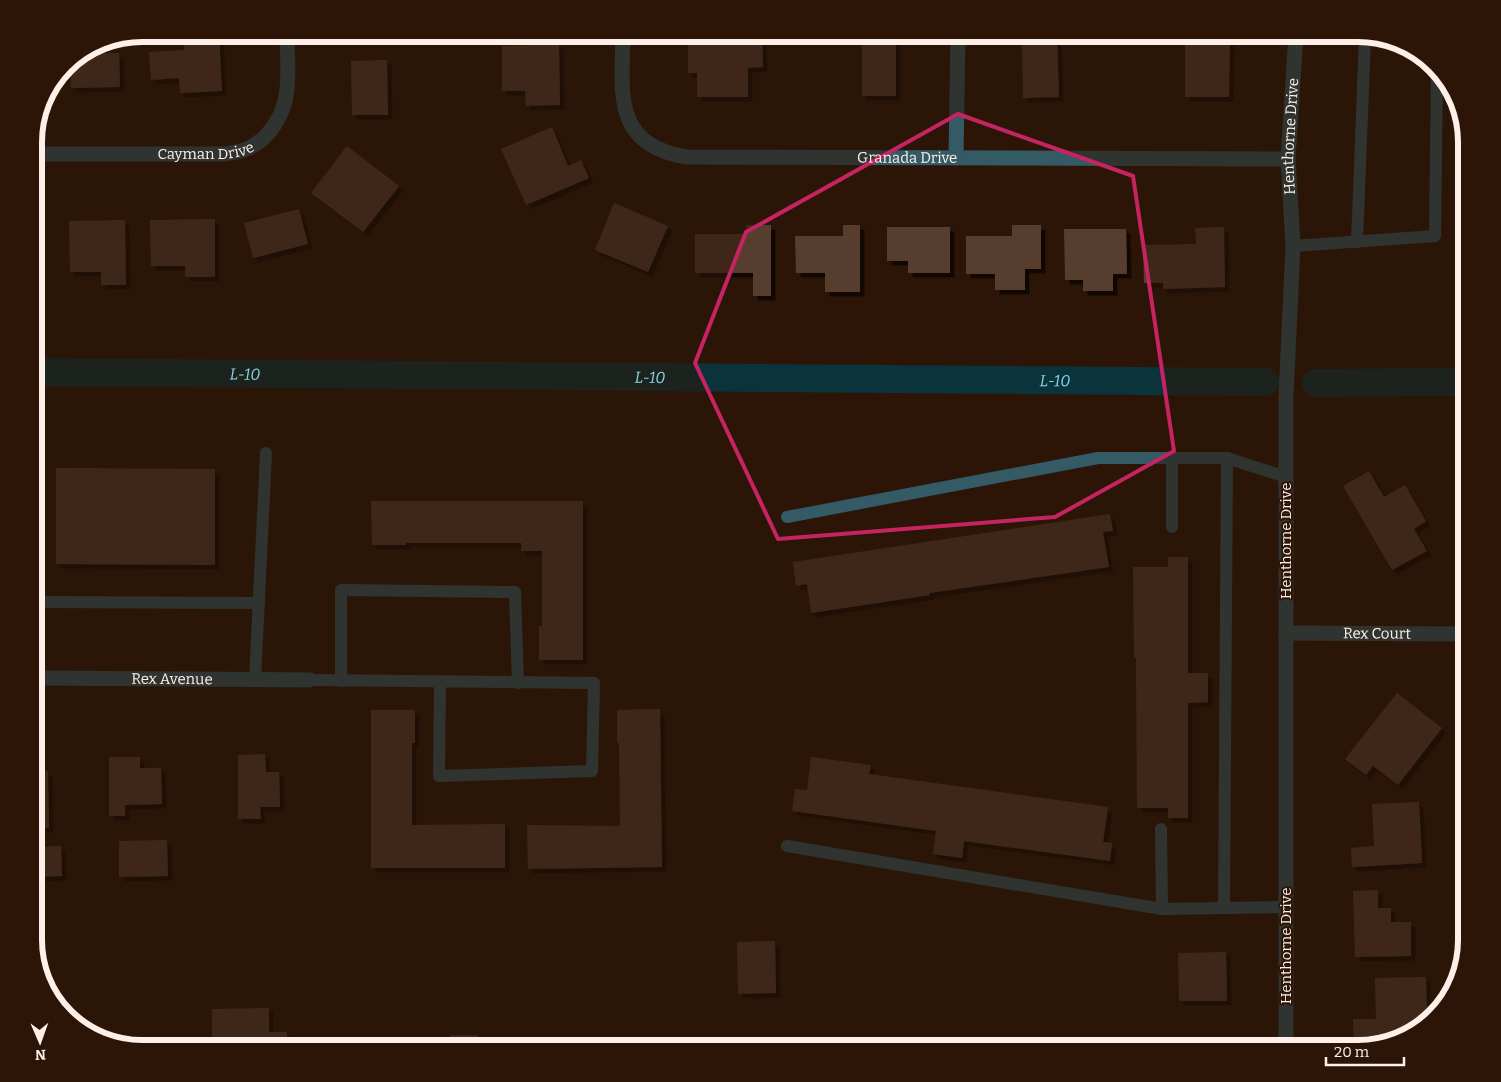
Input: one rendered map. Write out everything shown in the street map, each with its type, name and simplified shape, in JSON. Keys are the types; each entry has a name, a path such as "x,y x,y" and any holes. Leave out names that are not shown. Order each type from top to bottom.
{"street":[{"path":"956,158 958,42"},
{"name":"Henthorne Drive","path":"1286,1040 1286,396 1293,246 1288,159 1295,42"},
{"name":"Cayman Drive","path":"43,154 225,154 244,150 262,140 275,125 283,107 287,89 287,43"},
{"name":"Granada Drive","path":"623,43 622,96 627,116 637,133 652,146 670,154 687,157 1288,159"},
{"name":"Rex Court","path":"1286,633 1458,634"},
{"name":"Rex Avenue","path":"43,678 310,680"}],"lane":[{"path":"1357,242 1365,42"},
{"path":"1293,246 1435,236 1436,79"},
{"path":"255,680 266,453"},
{"path":"787,517 1098,458 1227,458 1286,477"},
{"path":"1172,458 1172,527"},
{"path":"1224,907 1227,458"},
{"path":"341,680 341,590 515,592 518,682"},
{"path":"43,602 259,603"},
{"path":"310,680 594,683 592,771 439,776 440,682"},
{"path":"1161,829 1162,909"},
{"path":"787,846 1162,909 1286,906"}],"highlighted area":[{"path":"958,114 1133,176 1174,451 1055,517 778,539 695,363 746,232"}],"building":[{"path":"762,42 763,67 748,68 748,97 697,97 697,73 688,73 688,43"},
{"path":"862,42 896,42 896,96 862,96"},
{"path":"1022,42 1057,42 1059,97 1023,98"},
{"path":"1185,42 1230,42 1229,97 1185,97"},
{"path":"183,43 219,43 222,91 180,93 179,78 151,80 149,52 184,50"},
{"path":"559,44 560,105 526,106 525,91 502,91 502,46"},
{"path":"119,53 120,87 71,88 70,73 97,54"},
{"path":"387,60 388,115 352,115 351,61"},
{"path":"552,127 568,166 581,160 589,178 526,205 501,149"},
{"path":"347,146 399,186 363,232 311,193"},
{"path":"614,203 668,226 648,272 595,250"},
{"path":"299,209 308,244 253,258 244,223"},
{"path":"215,219 215,277 185,277 185,266 151,266 150,220"},
{"path":"125,220 126,285 101,285 101,272 70,272 69,221"},
{"path":"746,225 771,225 771,296 753,296 753,273 695,273 695,234 746,234"},
{"path":"843,225 860,225 860,292 825,292 825,273 796,273 795,236 843,236"},
{"path":"1012,225 1041,225 1041,269 1025,269 1025,290 995,290 995,274 966,274 966,236 1012,236"},
{"path":"887,227 950,227 950,273 908,273 908,261 887,261"},
{"path":"1224,227 1225,287 1163,289 1163,283 1144,283 1143,245 1196,244 1195,228"},
{"path":"1064,229 1126,229 1127,274 1113,274 1113,291 1083,291 1083,280 1065,280"},
{"path":"56,468 215,469 215,565 56,564"},
{"path":"1369,471 1384,497 1405,485 1426,521 1414,529 1427,551 1392,570 1343,486"},
{"path":"371,501 583,501 583,660 539,660 539,626 542,626 542,551 521,551 521,543 406,543 406,545 372,545"},
{"path":"1110,514 1113,531 1103,532 1109,567 929,593 930,595 811,613 807,584 796,586 793,562"},
{"path":"1168,557 1188,557 1188,673 1208,673 1208,702 1188,703 1188,818 1168,818 1168,808 1137,808 1133,567 1168,567"},
{"path":"1397,693 1442,728 1398,785 1373,766 1366,775 1345,759"},
{"path":"660,709 662,867 528,869 527,825 620,826 617,710"},
{"path":"371,710 415,710 415,743 412,743 412,825 505,824 505,868 371,868"},
{"path":"265,754 266,772 279,772 280,807 260,807 261,819 238,819 238,755"},
{"path":"109,757 140,757 140,768 161,768 162,804 125,805 125,816 109,816"},
{"path":"811,757 871,765 869,774 1108,807 1103,842 1112,843 1110,861 964,841 962,858 933,854 936,831 792,811 795,789 807,790"},
{"path":"43,771 48,771 49,828 43,828"},
{"path":"1419,802 1422,863 1352,867 1351,848 1374,846 1372,804"},
{"path":"167,840 168,876 119,877 119,841"},
{"path":"61,846 62,876 43,877 43,847"},
{"path":"1378,890 1378,908 1391,908 1391,922 1411,922 1411,956 1355,957 1353,891"},
{"path":"775,941 776,993 738,994 737,942"},
{"path":"1226,952 1227,1001 1179,1001 1178,953"},
{"path":"1426,977 1427,1013 1414,1023 1391,1034 1372,1039 1354,1040 1353,1019 1376,1019 1375,978"},
{"path":"269,1008 269,1032 287,1032 287,1040 212,1040 212,1009"},
{"path":"450,1035 478,1035 478,1040 450,1040"}],"waterway":[{"name":"L-10","path":"43,372 1265,382"},
{"name":"L-10","path":"1316,383 1458,382"}]}
